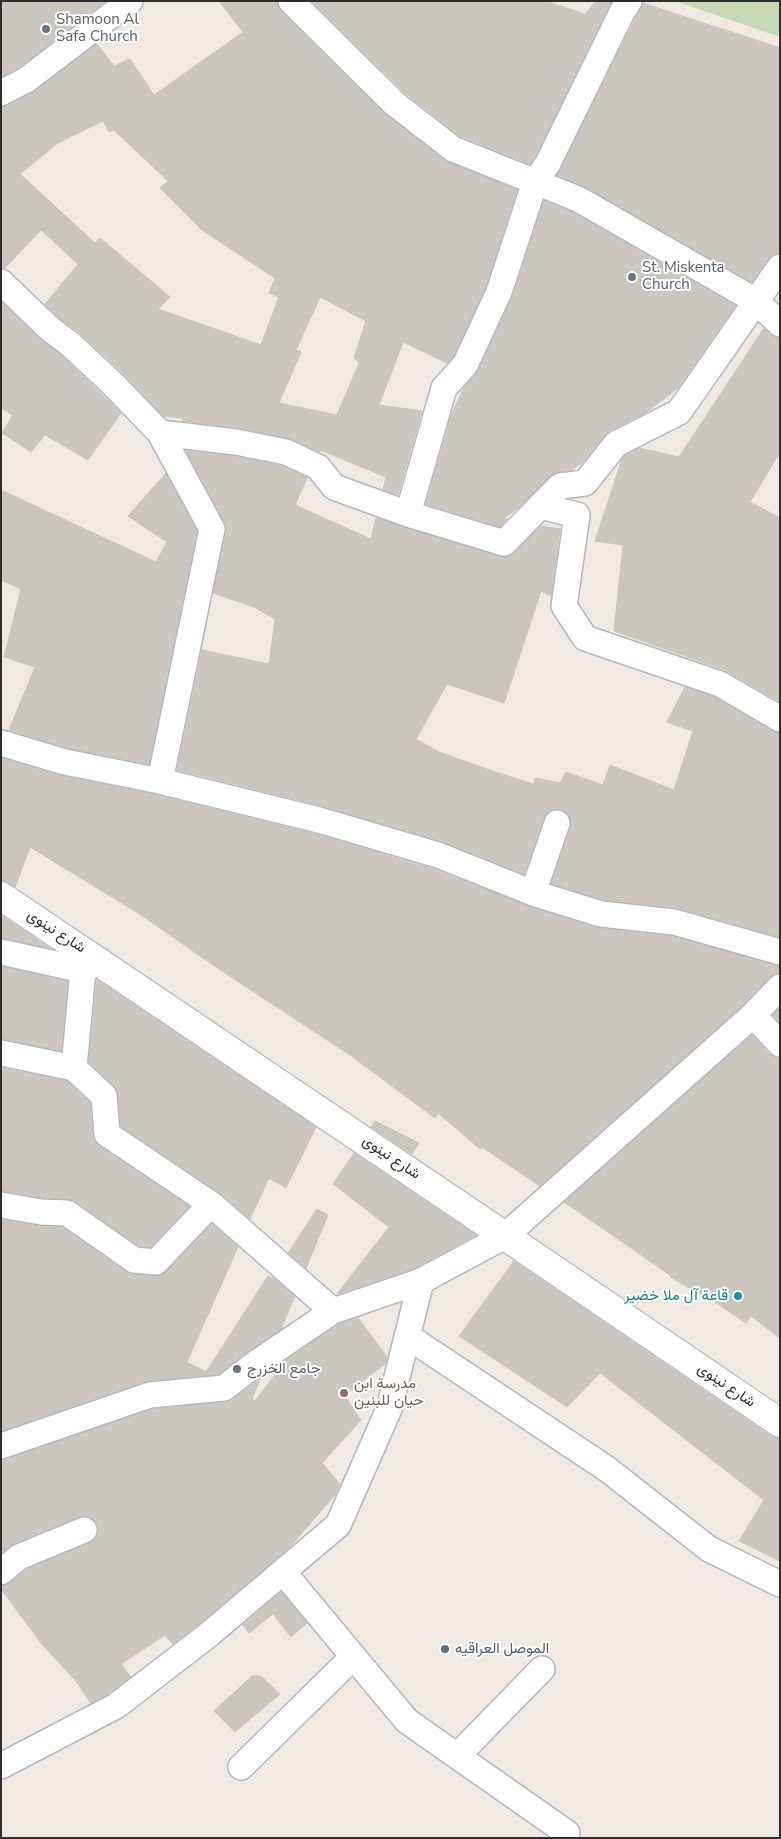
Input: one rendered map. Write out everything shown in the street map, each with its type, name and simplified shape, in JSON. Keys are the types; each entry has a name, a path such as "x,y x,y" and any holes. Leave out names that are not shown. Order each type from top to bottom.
{"main road":[{"name":"شارع نينوى","path":"1,896 91,965 506,1236 780,1423"}],"street":[{"path":"1,93 26,80 130,1"},
{"path":"291,1 394,103 453,149 578,200 756,301 780,324"},
{"path":"408,514 444,388 465,365 499,292 536,182 548,163 622,12 630,1"},
{"path":"160,433 236,442 286,452 318,467 334,487 408,514 504,543 560,486 585,483 616,444 679,412 780,267"},
{"path":"1,282 50,329 70,344 114,385 160,433 212,529 160,781"},
{"path":"540,506 577,516 564,606 585,638 720,684 780,719"},
{"path":"1,743 65,762 160,781 319,820 438,855 533,893 601,914 674,922 780,952"},
{"path":"533,893 557,823"},
{"path":"1,952 91,965 74,1068"},
{"path":"1,1446 150,1396 224,1388 260,1361 333,1312 421,1281 506,1236 753,1015 780,987"},
{"path":"753,1015 780,1044"},
{"path":"1,1053 74,1068 104,1096 107,1134 211,1204 333,1312"},
{"path":"1,1205 41,1212 67,1213 134,1260 156,1262 211,1204"},
{"path":"1,1766 116,1706 207,1636 338,1525 389,1409 421,1281"},
{"path":"407,1336 607,1469 709,1549 780,1584"},
{"path":"1,1572 19,1557 84,1530"},
{"path":"283,1572 407,1721 567,1833"},
{"path":"241,1767 353,1658"},
{"path":"457,1756 542,1669"}],"green space":[{"path":"675,1 780,1 780,37"}],"building":[{"name":"Shamoon Al Safa Church","path":"1,1 106,1 18,68 1,77"},
{"path":"219,1 277,1 281,11 385,114 444,160 517,190 486,287 453,357 447,363 403,342 379,405 422,411 398,495 383,490 386,477 320,450 320,452 292,439 239,428 182,421 183,418 163,416 124,374 80,333 59,318 45,304 78,264 41,230 5,268 1,268 1,107 8,106 35,91 97,44 114,66 130,59 154,95 243,32","holes":["103,121 109,132 114,130 168,181 160,188 202,230 275,278 269,293 279,297 261,345 158,309 170,297 100,238 95,243 20,174 58,143","320,297 366,321 354,358 359,363 337,415 279,403 301,352 296,350"]},
{"path":"312,1 545,1 585,14 596,1 612,1 536,156 530,164 460,136 404,92"},
{"path":"643,3 780,48 780,253 773,254 769,258 752,282 585,187 557,175"},
{"path":"544,201 572,212 735,306 678,388 647,412 609,431 584,461 572,470 558,472 550,476 518,508 503,519 507,519 500,527 426,504 452,413 465,386 478,371 512,298"},
{"path":"1,302 40,339 61,355 121,413 88,460 45,435 31,452 2,433 13,415 1,408"},
{"path":"764,328 770,335 780,338 780,452 750,502 780,518 780,702 725,670 614,631 623,545 595,541 622,459 625,455 639,448 679,457"},
{"path":"186,451 234,456 281,466 307,478 295,505 371,539 376,518 500,557 507,557 514,553 541,526 560,529 551,596 541,591 504,703 447,684 416,739 439,752 534,784 535,778 560,783 566,772 603,785 610,765 674,790 693,731 667,722 685,687 714,697 773,731 780,733 780,937 678,908 604,900 551,884 571,827 568,814 561,809 548,812 544,818 524,874 442,841 322,806 177,770 202,650 269,664 275,619 254,607 213,593 226,532 225,523"},
{"path":"166,473 197,531 149,764 68,748 9,730 35,667 4,657 21,589 1,580 1,490 156,562 167,542 128,516"},
{"path":"1,758 62,776 157,795 315,834 433,869 528,906 597,928 671,936 780,966 780,973 770,977 743,1005 540,1186 482,1147 480,1149 438,1113 435,1118 350,1055 138,913 30,847 15,887 1,881"},
{"path":"1,915 50,948 1,938"},
{"path":"3,967 68,981 61,1051 1,1039 1,975"},
{"path":"97,979 316,1127 286,1188 269,1178 250,1219 219,1192 121,1126 118,1095 114,1086 89,1062"},
{"path":"780,1008 780,1023 773,1015"},
{"path":"752,1035 769,1054 780,1058 780,1338 751,1316 746,1323 718,1304 670,1277 564,1202"},
{"path":"1,1068 67,1081 90,1103 93,1136 99,1146 189,1206 150,1247 139,1246 75,1201 1,1191"},
{"path":"375,1121 419,1143 412,1154 371,1127"},
{"path":"354,1153 476,1235 415,1268 337,1294 389,1227 333,1184"},
{"path":"317,1209 328,1215 306,1268 288,1253"},
{"path":"1,1220 39,1226 62,1227 126,1272 155,1276 166,1272 212,1224 238,1247 187,1362 206,1372 268,1276 272,1277 295,1296 281,1329 219,1374 146,1381 1,1431"},
{"path":"514,1261 771,1436 780,1438 780,1561 739,1541 764,1500 600,1373 567,1407 459,1336"},
{"path":"358,1318 387,1357 385,1364 344,1395 361,1420 322,1463 340,1484 335,1495 288,1549 173,1644 165,1635 121,1664 131,1677 108,1694 91,1703 75,1680 41,1643 1,1589 1,1586 10,1583 27,1569 90,1543 96,1538 98,1532 97,1525 92,1518 78,1517 13,1544 1,1553 1,1460 153,1409 226,1402 233,1399 261,1377 252,1399 255,1401 287,1359 339,1324"},
{"path":"281,1592 307,1623 291,1637 273,1614 249,1633 243,1625"},
{"path":"252,1676 261,1676 280,1694 235,1732 214,1711"}],"place":[{"name":"Shamoon Al Safa Church","path":"46,29"},
{"name":"St. Miskenta Church","path":"632,277"},
{"name":"قاعة آل ملا خضير","path":"738,1296"},
{"name":"جامع الخزرج","path":"237,1369"},
{"name":"مدرسة ابن حيان للبنين","path":"344,1393"},
{"name":"الموصل العراقيه","path":"445,1649"}]}
